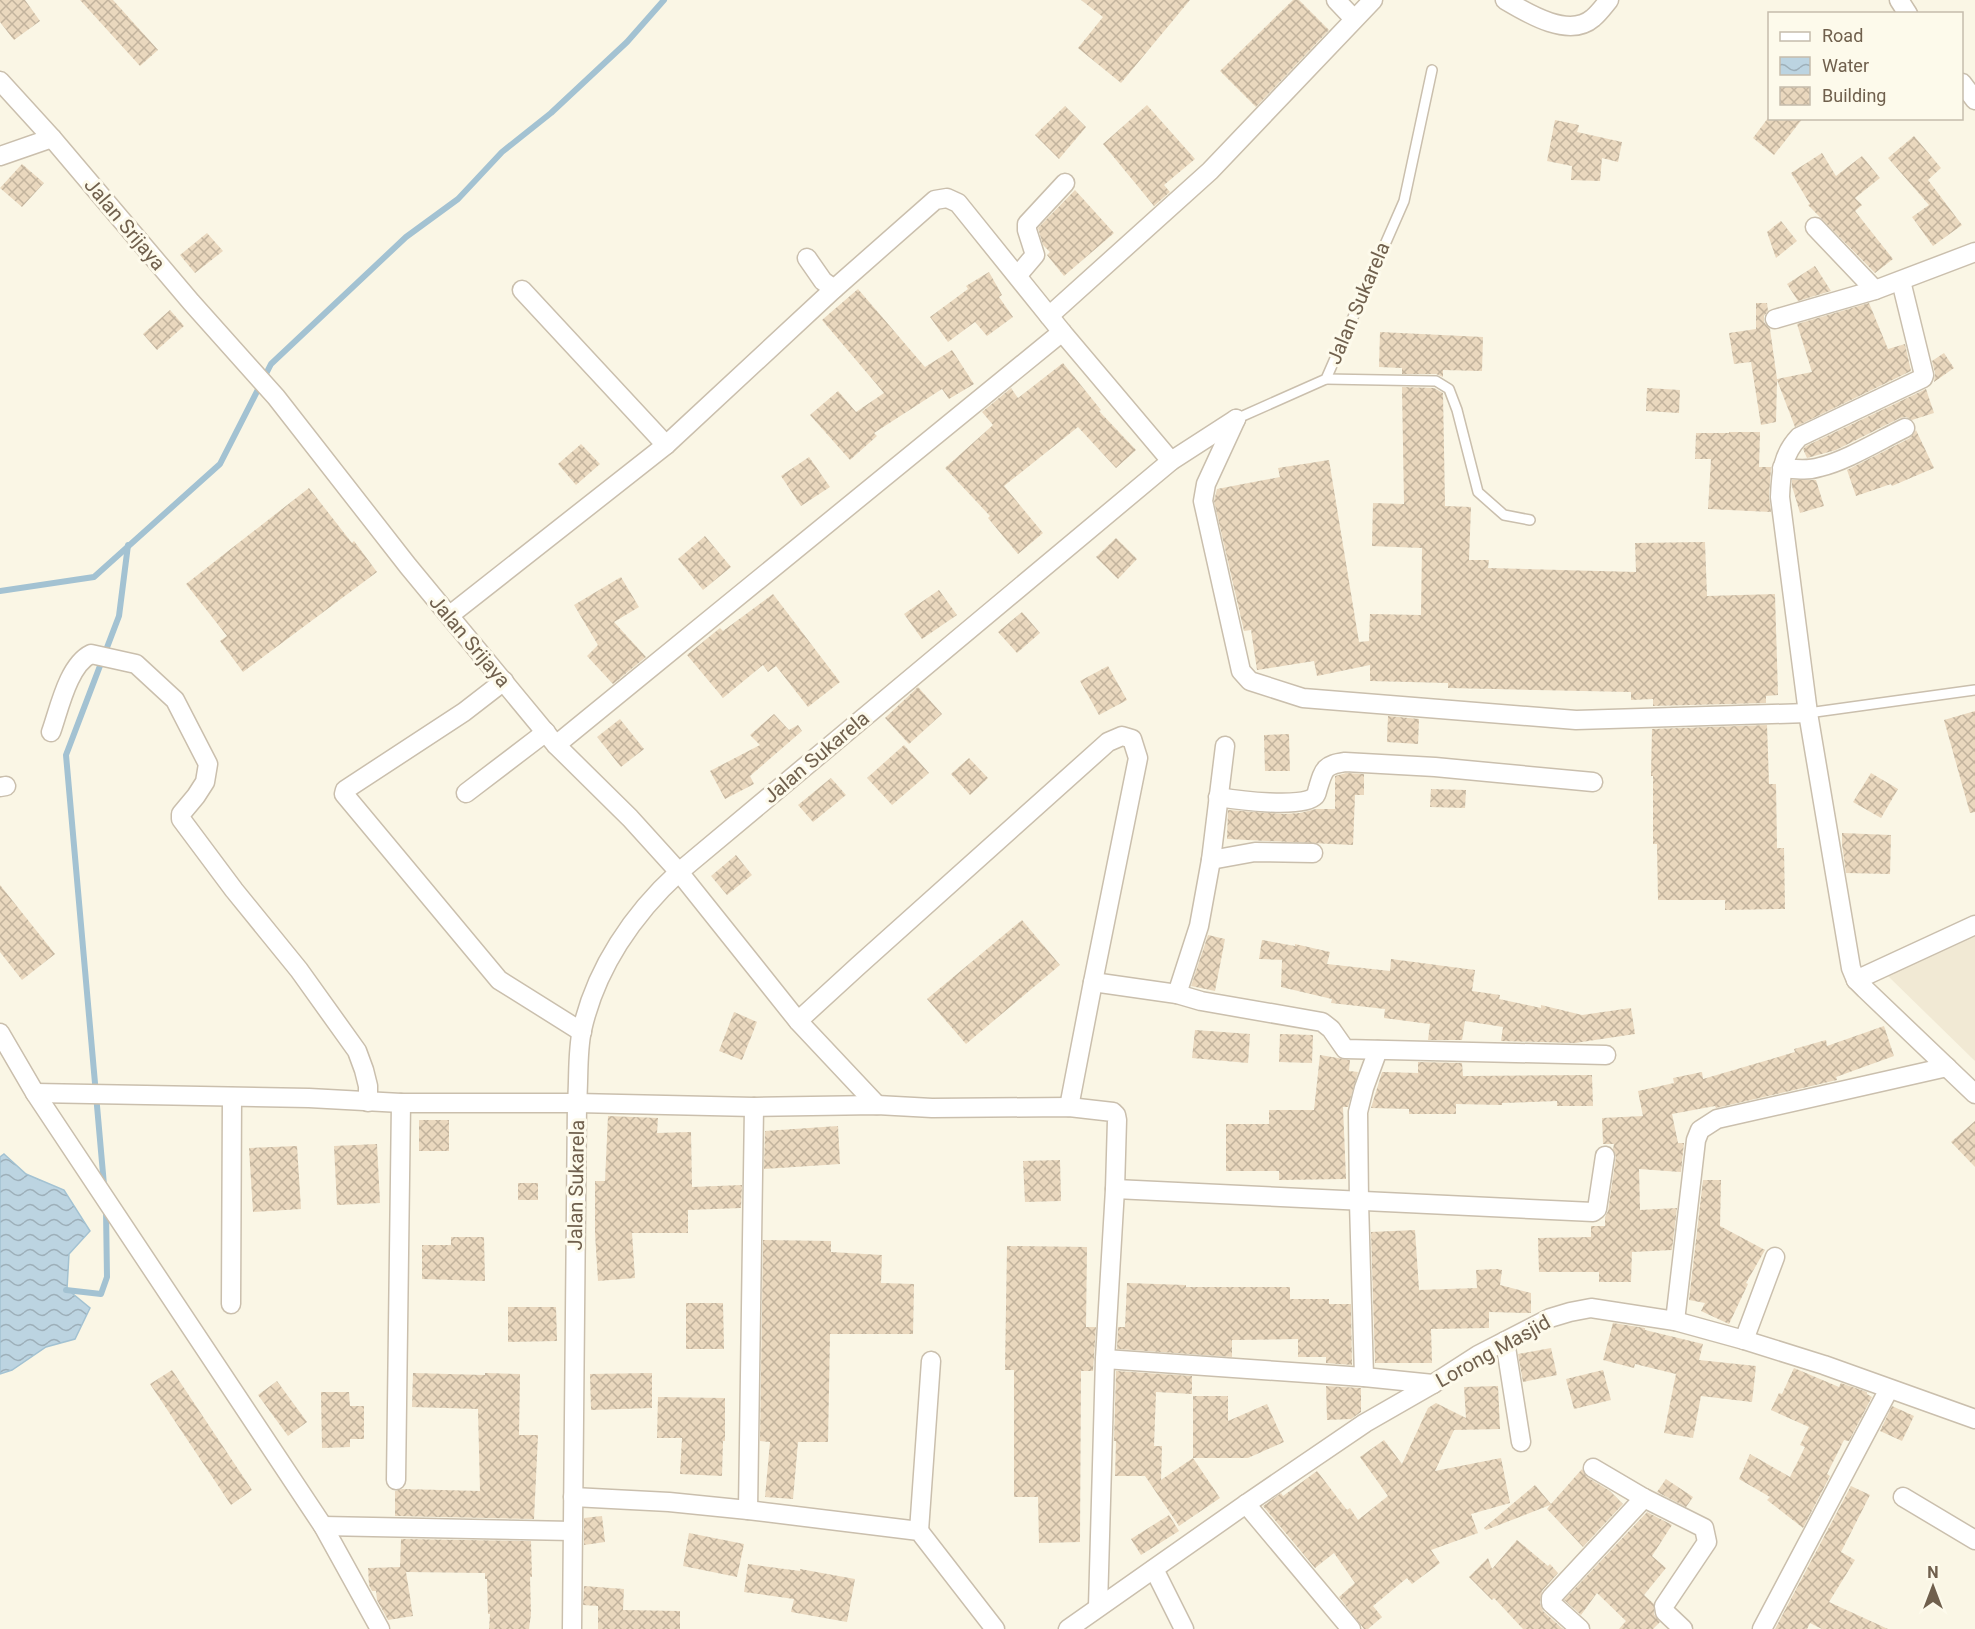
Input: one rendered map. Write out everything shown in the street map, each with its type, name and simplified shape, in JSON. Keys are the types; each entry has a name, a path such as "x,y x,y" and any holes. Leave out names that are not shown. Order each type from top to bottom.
{"street":[{"path":"1336,0 1354,20"},
{"path":"1049,316 1210,171 1373,0"},
{"path":"1505,0 1556,25 1568,26 1593,19 1609,0"},
{"name":"Jalan Srijaya","path":"0,81 276,397 408,566 551,739 630,818 679,872 798,1021 877,1105"},
{"path":"1963,84 1975,100"},
{"path":"0,156 52,138"},
{"path":"1018,275 1035,255 1027,224 1065,183"},
{"path":"450,615 666,445 834,289 935,200 947,198 958,203 1062,332 1171,460"},
{"path":"1815,227 1875,290"},
{"path":"1775,319 1875,290 1975,252"},
{"path":"807,258 834,289"},
{"path":"1900,280 1923,378 1799,437 1786,454 1782,468 1780,497 1808,713 1848,957 1856,980 1975,1094"},
{"path":"522,290 666,445"},
{"path":"466,793 551,739 1062,332"},
{"path":"1236,419 1206,484 1203,501 1241,671 1250,681 1303,698 1576,720 1808,713"},
{"name":"Jalan Sukarela","path":"572,1629 577,1103 582,1032 594,990 609,957 650,903 679,872 1171,460 1236,419"},
{"path":"1782,468 1820,468 1905,428"},
{"path":"51,732 69,681 81,660 91,654 136,664 175,700 208,764 205,782 181,814 181,819 234,890 299,970 357,1051 368,1086 368,1102"},
{"path":"504,681 464,712 345,790 344,794 499,980 582,1032"},
{"path":"798,1021 1108,742 1122,736 1132,739 1138,758 1069,1107"},
{"path":"1177,994 1199,926 1211,860 1225,746"},
{"path":"1218,797 1284,804 1310,800 1317,795 1323,772 1331,764 1345,762 1435,767 1593,782"},
{"path":"1211,860 1255,852 1313,853"},
{"path":"1856,980 1975,925"},
{"path":"1093,982 1177,994 1200,1001 1322,1022 1331,1029 1345,1050 1606,1055"},
{"path":"0,1033 35,1093 323,1526 380,1629"},
{"path":"1364,1377 1358,1112 1378,1050"},
{"path":"1675,1321 1691,1173 1696,1140 1700,1130 1718,1119 1947,1067"},
{"path":"35,1093 309,1098 401,1103 577,1103 754,1107 877,1105 1069,1107 1113,1112 1116,1115 1115,1189 1105,1359 1098,1607"},
{"path":"231,1304 232,1097"},
{"path":"396,1480 401,1103"},
{"path":"748,1510 754,1107"},
{"path":"1115,1189 1593,1212 1597,1209 1605,1156"},
{"path":"1744,1340 1775,1257"},
{"name":"Lorong Masjid","path":"1068,1629 1246,1503 1365,1424 1478,1355 1550,1318 1569,1312 1591,1308 1675,1321 1824,1365 1975,1419"},
{"path":"1505,1341 1521,1442"},
{"path":"1105,1359 1433,1384"},
{"path":"931,1361 919,1531 995,1629"},
{"path":"1762,1629 1889,1389"},
{"path":"1593,1467 1644,1498 1701,1527 1707,1537 1707,1542 1664,1606 1665,1611 1683,1629"},
{"path":"573,1497 669,1502 919,1531"},
{"path":"1903,1497 1975,1540"},
{"path":"1580,1629 1551,1604 1551,1598 1644,1498"},
{"path":"1246,1503 1351,1629"},
{"path":"323,1526 573,1531"},
{"path":"1154,1569 1184,1629"}],"lane":[{"name":"Jalan Sukarela","path":"1236,419 1326,379 1404,201 1432,70"},
{"path":"1326,379 1436,381 1449,389 1457,410 1479,492 1504,515 1530,520"},
{"path":"1808,713 1975,690"}],"shaded area":[{"path":"1975,936 1975,1061 1888,976"}],"water":[{"path":"4,1154 26,1174 64,1190 90,1231 69,1254 67,1289 90,1308 75,1339 46,1347 12,1370 0,1374 0,1157"}],"building":[{"path":"0,0 25,0 40,21 14,40 0,22"},
{"path":"80,0 113,0 158,50 140,66"},
{"path":"1081,0 1190,0 1121,83 1078,48 1103,17"},
{"path":"1293,0 1299,0 1329,30 1256,107 1220,71"},
{"path":"1147,105 1195,159 1164,185 1170,192 1154,206 1103,144"},
{"path":"1065,106 1086,127 1059,159 1035,135"},
{"path":"1768,118 1768,120 1801,120 1774,155 1753,138"},
{"path":"1555,120 1579,125 1577,132 1622,142 1618,162 1602,158 1600,181 1571,180 1572,166 1547,161"},
{"path":"1914,136 1941,168 1928,180 1962,225 1933,246 1912,217 1929,205 1888,158"},
{"path":"1822,153 1836,176 1862,156 1880,178 1855,198 1862,205 1855,211 1893,259 1875,273 1808,205 1810,204 1791,173"},
{"path":"22,164 44,183 22,207 0,188"},
{"path":"1075,190 1114,233 1064,276 1047,255 1050,252 1043,245 1038,228"},
{"path":"1781,221 1797,241 1776,258 1767,232"},
{"path":"207,233 223,251 195,273 180,255"},
{"path":"1815,266 1831,291 1798,301 1787,284"},
{"path":"989,272 1002,295 999,297 1013,317 987,336 975,322 948,342 930,317 968,289 966,286"},
{"path":"858,289 925,367 952,350 974,384 949,399 942,389 874,433 877,436 850,460 810,415 838,391 856,412 884,393 822,320"},
{"path":"1756,303 1767,303 1768,311 1764,316 1764,322 1770,329 1777,379 1812,372 1797,324 1869,303 1888,349 1905,344 1911,371 1795,427 1777,380 1776,422 1761,425 1751,362 1734,364 1729,333 1756,329"},
{"path":"170,310 184,326 157,350 143,334"},
{"path":"1380,332 1483,337 1482,371 1443,370 1443,377 1436,374 1402,374 1402,368 1379,367"},
{"path":"1944,353 1954,368 1934,382 1935,373 1932,361"},
{"path":"1063,363 1101,410 1099,411 1136,450 1116,468 1078,427 1004,486 1043,533 1018,554 988,518 990,516 945,468 993,425 982,412 1011,388 1018,398"},
{"path":"1402,387 1434,388 1443,393 1445,506 1471,507 1469,560 1489,560 1488,568 1636,572 1635,543 1705,542 1707,596 1775,594 1778,695 1766,696 1766,703 1653,706 1653,699 1631,700 1631,692 1448,688 1448,683 1370,681 1370,665 1317,676 1314,661 1257,670 1251,630 1244,631 1214,501 1217,489 1280,477 1278,468 1329,460 1359,642 1369,641 1370,614 1421,615 1422,548 1372,546 1373,503 1404,504"},
{"path":"1647,388 1680,390 1679,413 1646,411"},
{"path":"1926,389 1934,413 1912,420 1906,417 1900,418 1836,450 1807,458 1803,449 1806,446"},
{"path":"1916,430 1934,468 1892,486 1891,484 1856,496 1847,470 1910,438"},
{"path":"1760,432 1759,467 1771,467 1769,496 1771,512 1708,509 1711,459 1695,459 1696,433"},
{"path":"581,444 600,464 576,485 558,464"},
{"path":"809,457 830,487 801,506 781,476"},
{"path":"1792,480 1816,480 1824,506 1800,513"},
{"path":"309,488 377,572 243,672 220,641 227,636 186,584"},
{"path":"705,536 731,567 703,590 678,559"},
{"path":"1116,538 1137,559 1118,579 1096,557"},
{"path":"621,577 639,607 614,622 646,657 613,684 587,656 598,645 574,605"},
{"path":"939,590 957,615 922,639 904,614"},
{"path":"773,594 840,682 808,707 776,666 768,672 763,665 723,698 687,655 720,628 723,631"},
{"path":"1022,612 1040,633 1017,653 998,632"},
{"path":"1108,666 1127,700 1099,715 1080,681"},
{"path":"918,687 942,714 909,744 885,718"},
{"path":"1975,711 1975,812 1970,813 1944,720"},
{"path":"774,714 789,730 798,725 802,731 750,776 754,784 725,799 710,771 760,745 750,735"},
{"path":"1388,716 1419,719 1418,744 1387,742"},
{"path":"620,719 644,749 621,767 597,737"},
{"path":"1767,725 1769,784 1776,784 1777,848 1784,848 1785,909 1725,910 1725,900 1658,900 1657,844 1653,844 1652,729"},
{"path":"1289,734 1290,771 1265,771 1264,735"},
{"path":"904,745 929,773 892,805 867,778"},
{"path":"969,758 988,778 970,795 951,774"},
{"path":"1346,773 1364,774 1364,795 1355,795 1353,845 1227,839 1228,810 1284,814 1316,809 1335,809 1335,776"},
{"path":"1871,773 1898,789 1881,818 1853,802"},
{"path":"831,778 846,795 813,822 798,805"},
{"path":"1431,789 1466,790 1465,808 1430,807"},
{"path":"1842,833 1891,835 1890,874 1846,873"},
{"path":"736,855 752,875 727,895 711,876"},
{"path":"0,885 55,954 22,980 0,952"},
{"path":"1022,920 1060,965 966,1044 927,999"},
{"path":"1208,935 1225,939 1215,991 1191,986"},
{"path":"1262,940 1330,952 1327,964 1390,971 1391,959 1475,970 1472,991 1500,995 1499,999 1541,1008 1541,1005 1582,1015 1631,1008 1635,1034 1575,1043 1501,1041 1503,1027 1465,1021 1462,1040 1428,1040 1430,1024 1384,1018 1385,1009 1331,1003 1332,999 1281,987 1282,960 1259,959"},
{"path":"734,1012 757,1022 742,1060 719,1051"},
{"path":"1884,1026 1894,1056 1836,1077 1837,1080 1716,1108 1715,1106 1672,1114 1678,1143 1684,1143 1681,1172 1639,1169 1640,1210 1677,1208 1672,1250 1632,1252 1631,1282 1599,1282 1599,1272 1539,1272 1538,1238 1591,1237 1591,1226 1605,1226 1616,1157 1614,1144 1603,1144 1602,1118 1643,1116 1638,1091 1674,1083 1673,1078 1702,1072 1703,1079 1795,1052 1794,1049 1826,1040 1827,1046"},
{"path":"1195,1030 1250,1034 1248,1063 1192,1058"},
{"path":"1280,1034 1313,1035 1312,1063 1279,1062"},
{"path":"1320,1055 1350,1060 1349,1071 1358,1072 1348,1107 1343,1107 1346,1179 1279,1180 1279,1171 1226,1171 1226,1124 1269,1124 1269,1110 1314,1110"},
{"path":"1418,1062 1462,1063 1463,1076 1592,1075 1593,1106 1557,1106 1557,1101 1502,1103 1502,1105 1456,1104 1456,1114 1409,1114 1409,1109 1371,1108 1382,1072 1418,1073"},
{"path":"608,1116 658,1118 657,1133 691,1132 692,1187 742,1185 741,1208 688,1210 688,1233 632,1233 635,1278 598,1281 595,1181 605,1181"},
{"path":"419,1120 449,1120 449,1151 419,1151"},
{"path":"1975,1121 1975,1167 1951,1142"},
{"path":"838,1126 840,1164 764,1169 765,1131"},
{"path":"377,1144 380,1203 337,1205 334,1146"},
{"path":"297,1146 301,1209 253,1212 249,1148"},
{"path":"1060,1160 1061,1201 1025,1202 1023,1161"},
{"path":"1703,1180 1721,1180 1720,1226 1765,1250 1746,1283 1748,1284 1729,1324 1701,1311 1705,1303 1689,1300"},
{"path":"518,1183 538,1183 538,1200 518,1200"},
{"path":"1415,1230 1419,1290 1477,1288 1476,1270 1502,1270 1500,1285 1531,1293 1531,1313 1489,1312 1489,1328 1431,1329 1432,1363 1375,1363 1371,1232"},
{"path":"451,1237 484,1237 485,1281 422,1279 422,1245 451,1245"},
{"path":"763,1240 831,1241 831,1252 882,1255 881,1283 914,1284 913,1334 830,1334 828,1442 798,1442 793,1499 765,1497 770,1442 760,1441"},
{"path":"1007,1246 1087,1247 1086,1327 1096,1327 1093,1371 1081,1371 1080,1542 1039,1543 1038,1497 1014,1497 1014,1370 1005,1370"},
{"path":"1127,1283 1186,1285 1186,1287 1290,1287 1290,1299 1329,1299 1329,1304 1351,1304 1352,1365 1326,1363 1326,1357 1298,1357 1298,1339 1232,1340 1232,1357 1117,1349 1118,1327 1125,1327"},
{"path":"686,1303 723,1303 724,1349 686,1349"},
{"path":"508,1307 556,1307 557,1341 508,1342"},
{"path":"1613,1323 1645,1328 1645,1330 1703,1344 1699,1360 1756,1366 1752,1402 1701,1396 1693,1438 1664,1433 1676,1374 1635,1364 1634,1368 1603,1360"},
{"path":"1551,1348 1557,1375 1523,1382 1518,1354"},
{"path":"1794,1368 1839,1387 1841,1383 1867,1392 1872,1397 1849,1441 1844,1440 1827,1474 1830,1476 1803,1528 1767,1500 1770,1497 1739,1479 1750,1454 1790,1477 1805,1447 1800,1445 1809,1427 1771,1410 1779,1393 1782,1394"},
{"path":"172,1370 252,1490 231,1505 150,1384"},
{"path":"1603,1370 1611,1400 1574,1409 1566,1379"},
{"path":"1116,1371 1192,1376 1192,1394 1156,1392 1154,1446 1162,1446 1161,1480 1193,1458 1220,1498 1179,1526 1145,1476 1115,1476"},
{"path":"413,1373 520,1374 519,1435 538,1435 534,1519 395,1516 395,1491 402,1489 480,1491 478,1409 412,1407"},
{"path":"652,1373 652,1408 591,1410 590,1374"},
{"path":"277,1381 307,1422 288,1436 258,1395"},
{"path":"1326,1386 1361,1388 1361,1412 1351,1419 1327,1420"},
{"path":"1498,1386 1500,1429 1454,1430 1435,1471 1501,1458 1510,1503 1471,1514 1478,1533 1431,1550 1440,1563 1412,1584 1407,1578 1373,1606 1382,1617 1368,1629 1364,1629 1339,1597 1355,1583 1334,1553 1315,1568 1263,1506 1281,1493 1283,1496 1317,1471 1347,1510 1350,1508 1358,1520 1388,1496 1360,1457 1384,1440 1402,1464 1428,1408 1436,1403 1466,1418 1464,1387"},
{"path":"321,1392 349,1392 350,1406 364,1406 364,1439 350,1439 350,1447 322,1448"},
{"path":"1193,1396 1228,1396 1228,1421 1267,1404 1284,1442 1248,1458 1193,1458"},
{"path":"658,1397 725,1398 722,1476 680,1474 682,1438 657,1438"},
{"path":"1892,1406 1914,1416 1902,1441 1880,1431"},
{"path":"1582,1469 1587,1477 1610,1491 1623,1504 1583,1547 1547,1509 1550,1505 1486,1530 1484,1528 1535,1485 1551,1504"},
{"path":"1666,1479 1693,1497 1686,1507 1657,1492"},
{"path":"1851,1486 1870,1495 1841,1552 1855,1560 1829,1602 1888,1629 1822,1629 1810,1623 1807,1629 1775,1629"},
{"path":"1647,1512 1672,1525 1652,1556 1666,1568 1644,1595 1654,1604 1654,1614 1660,1622 1653,1629 1619,1629 1626,1621 1597,1593 1581,1615 1564,1600"},
{"path":"1169,1515 1179,1531 1141,1555 1131,1539"},
{"path":"602,1516 605,1542 584,1545 584,1518"},
{"path":"689,1533 744,1544 737,1577 683,1566"},
{"path":"401,1539 531,1541 532,1577 530,1577 529,1629 489,1629 490,1614 488,1614 485,1573 406,1572 413,1616 388,1620 377,1600 376,1591 372,1591 369,1585 368,1568 400,1567"},
{"path":"1517,1540 1548,1566 1550,1564 1558,1573 1542,1591 1540,1603 1543,1611 1563,1629 1523,1629 1494,1598 1492,1600 1469,1577 1488,1558 1492,1569"},
{"path":"748,1564 800,1571 800,1569 855,1579 847,1622 791,1612 794,1599 744,1592"},
{"path":"584,1586 624,1589 623,1610 680,1611 680,1629 598,1629 598,1606 583,1605"}],"waterway":[{"path":"0,591 94,577 220,464 271,364 406,237 458,199 502,152 551,113 627,42 664,0"},
{"path":"104,1185 66,755 119,616 128,545"},
{"path":"66,1290 101,1294 107,1277 106,1210"}]}
